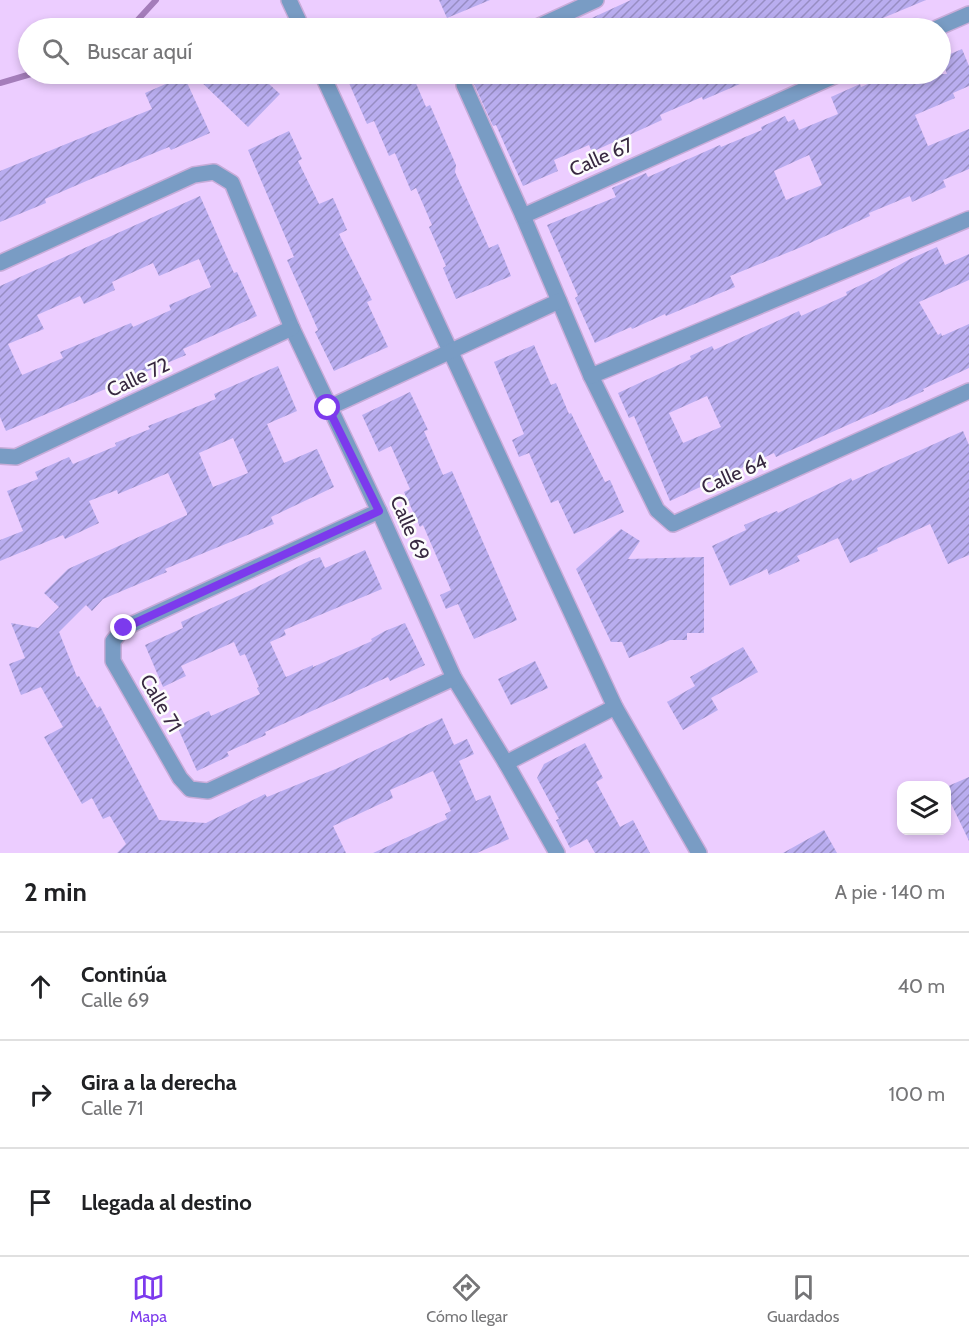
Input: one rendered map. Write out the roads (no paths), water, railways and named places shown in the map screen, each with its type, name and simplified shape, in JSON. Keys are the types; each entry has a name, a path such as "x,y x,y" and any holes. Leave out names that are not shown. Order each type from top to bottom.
{"street":[{"path":"289,0 297,18"},
{"path":"557,18 596,0"},
{"path":"951,22 969,14"},
{"path":"327,84 615,707 699,853"},
{"path":"464,84 523,216"},
{"name":"Calle 67","path":"523,216 817,84"},
{"name":"Calle 69","path":"0,263 194,175 213,172 232,183 292,328 328,408 379,511 454,678 506,763 556,853"},
{"name":"Calle 64","path":"523,216 591,375 657,510 673,524 969,391"},
{"path":"591,375 969,219"},
{"path":"328,408 559,301"},
{"name":"Calle 72","path":"0,456 16,457 292,328"},
{"name":"Calle 71","path":"379,511 124,628 113,641 113,661 180,778 190,789 208,791 454,678"},
{"path":"506,763 615,707"}],"waterway":[{"path":"140,18 156,0"},
{"path":"0,83 18,78"}]}
